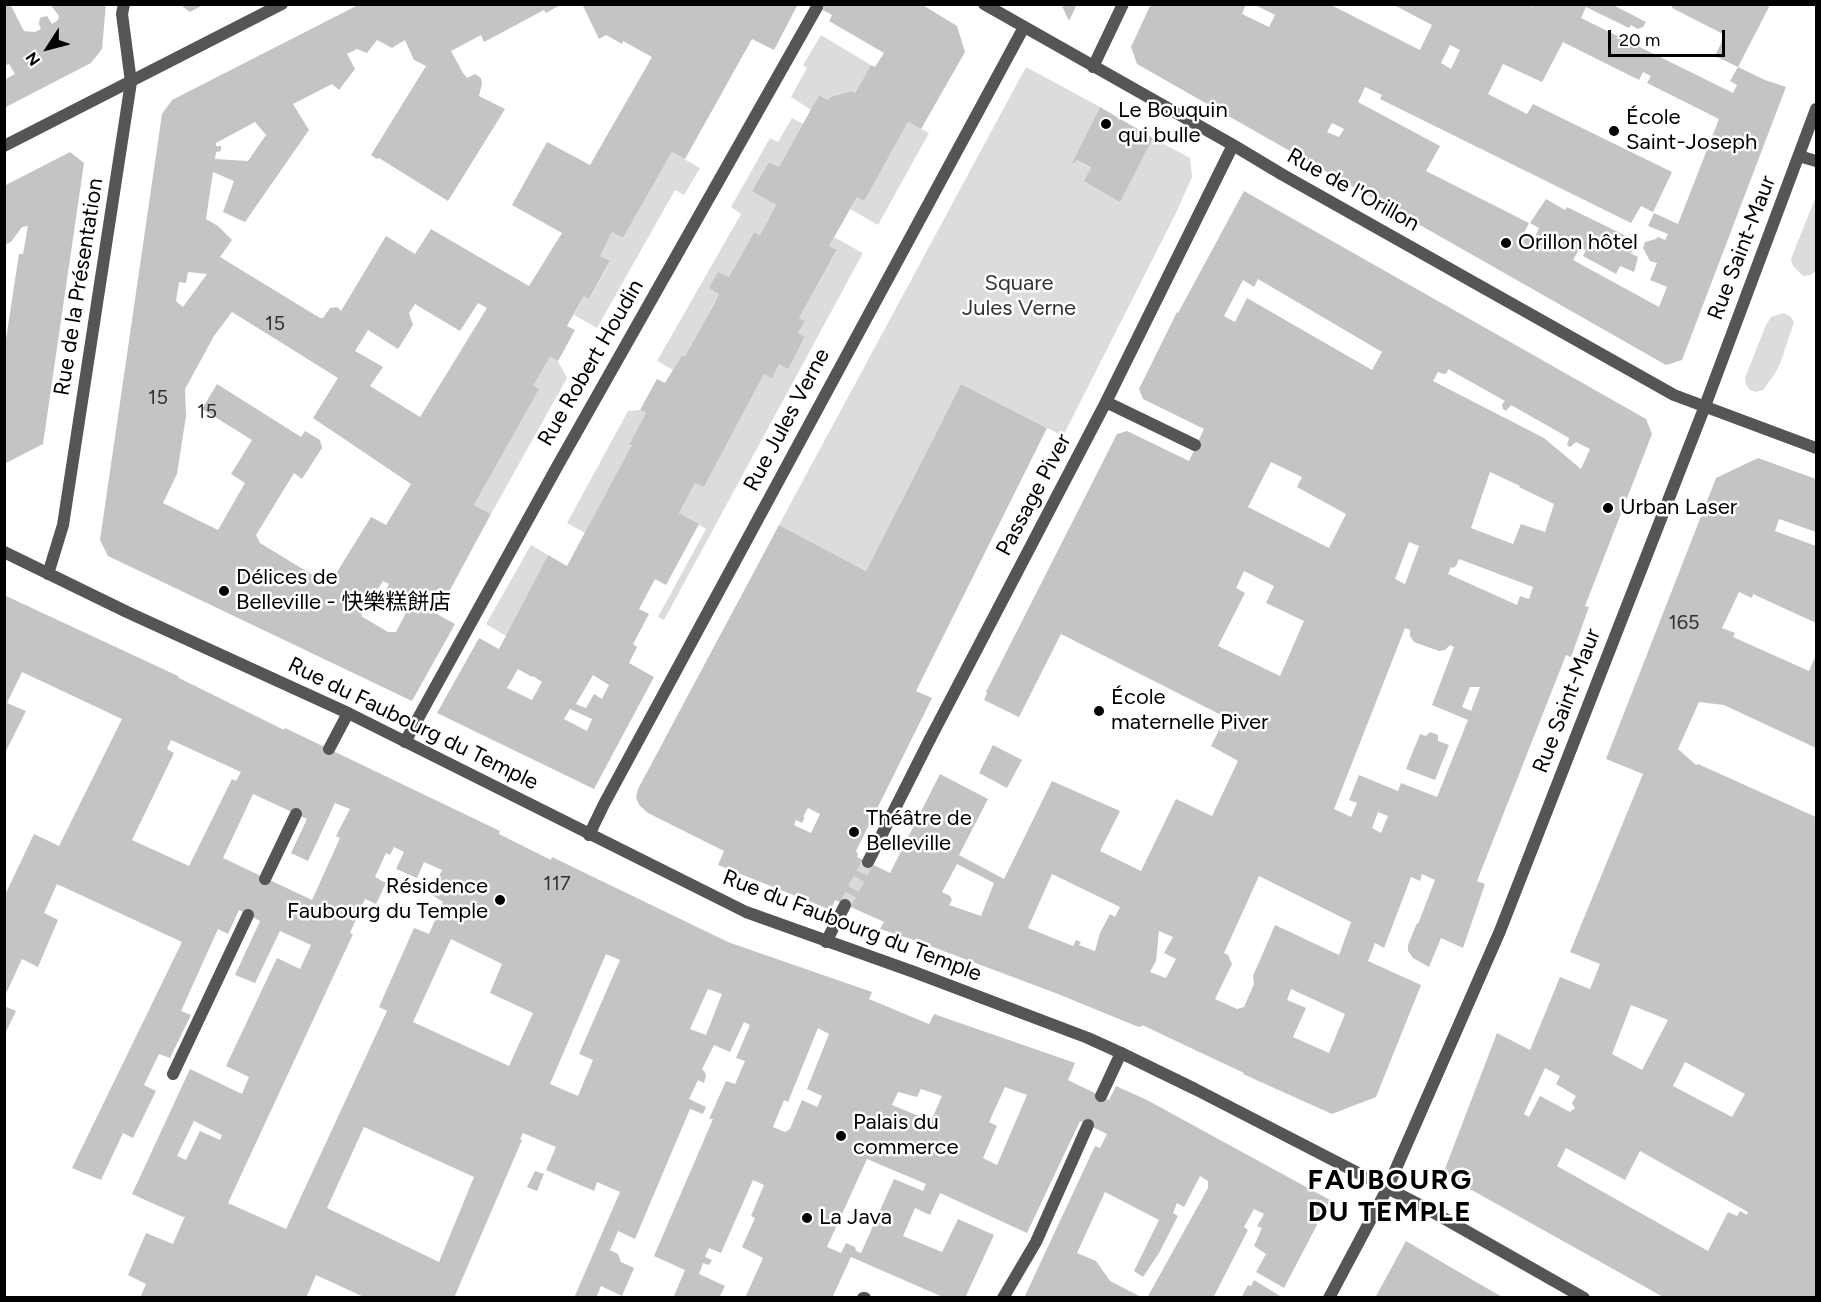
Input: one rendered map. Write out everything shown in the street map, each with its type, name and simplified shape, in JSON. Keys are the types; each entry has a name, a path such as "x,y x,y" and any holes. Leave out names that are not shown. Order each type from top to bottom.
{"street":[{"name":"Rue de la Présentation","path":"48,574 63,525 131,82 122,14 124,4"},
{"path":"4,146 282,4"},
{"name":"Rue de l'Orillon","path":"984,4 1674,395 1816,448"},
{"path":"1093,67 1123,4"},
{"name":"Rue Robert Houdin","path":"405,742 558,465 818,7"},
{"name":"Rue Jules Verne","path":"589,835 1024,27"},
{"name":"Rue Saint-Maur","path":"1329,1298 1387,1189 1500,931 1705,406 1816,109"},
{"name":"Passage Piver","path":"868,862 1106,402 1233,145"},
{"path":"1799,156 1816,162"},
{"path":"1106,402 1195,445"},
{"name":"Rue du Faubourg du Temple","path":"4,552 127,612 348,713 746,912 914,972 1088,1038 1121,1053 1424,1207 1584,1298"},
{"path":"329,749 348,713"},
{"path":"265,879 296,814"},
{"path":"826,942 845,905"},
{"path":"173,1074 248,915"},
{"path":"1101,1096 1121,1053"},
{"path":"1003,1298 1036,1242 1088,1125"}],"green space":[{"path":"821,35 871,65 855,93 852,91 830,97 828,100 819,95 811,110 791,97 807,68 803,65"},
{"name":"Square Jules Verne","path":"1026,67 1100,107 1072,163 1074,164 1077,160 1093,170 1120,201 1153,138 1190,158 1192,177 1063,436 961,384 866,571 779,525"},
{"path":"792,118 803,124 779,167 769,162 753,191 776,205 760,235 754,232 729,277 718,272 719,294 685,356 682,355 673,370 657,361 741,214 731,207 770,138 778,142"},
{"path":"908,122 929,133 878,225 850,209 857,197 864,200"},
{"path":"672,152 700,168 684,195 675,190 597,328 574,315 584,296 590,298 610,262 600,256 612,232 623,238"},
{"path":"1816,196 1816,270 1811,275 1803,276 1793,266 1791,259"},
{"path":"834,237 863,253 664,620 658,617 706,529 679,513 695,483 704,487 764,374 772,377 779,364 788,368 805,338 798,333 805,321 799,318 837,251 829,246"},
{"path":"1783,313 1790,316 1794,322 1781,361 1763,390 1756,392 1750,390 1745,378 1766,325 1771,317"},
{"path":"550,357 558,361 567,378 491,514 474,505 538,390 533,386"},
{"path":"640,410 646,413 630,445 632,446 585,533 567,523 628,411"},
{"path":"531,545 548,555 506,636 486,624"}],"building":[{"path":"4,4 10,4 24,31 35,32 41,29 40,18 47,16 52,24 58,20 59,16 50,4 106,4 102,49 91,63 4,108 4,80 15,74 9,64 4,66"},
{"path":"179,4 205,4 190,12"},
{"path":"360,4 562,4 546,13 544,10 484,42 481,35 451,51 467,78 475,74 481,78 479,96 505,109 448,201 371,155 426,66 414,60 405,40 392,48 377,40 367,53 357,49 347,54 355,69 339,90 332,84 293,104 309,130 245,222 223,212 234,181 213,172 206,219 218,226 232,240 220,257 323,318 330,308 337,307 341,311 386,236 415,254 431,229 529,286 562,233 512,205 547,142 590,165 652,57 623,41 622,44 606,35 599,39 582,4 798,4 774,50 752,39 685,159 672,152 623,238 612,232 600,256 610,261 589,299 584,296 567,326 575,330 558,361 550,357 533,386 539,389 474,505 491,514 437,614 455,624 412,701 108,556 100,540 162,114 172,100","holes":["255,122 266,135 248,161 215,159 216,152 221,151 221,146 216,146 216,143","188,272 207,274 183,307 176,301 179,282 186,283","478,303 487,308 420,417 370,386 383,367 355,351 368,330 398,349 413,325 409,313 415,304 460,331","232,312 338,378 313,418 411,484 386,525 371,517 329,585 260,543 256,535 294,473 302,479 322,448 320,440 305,431 301,437 217,384 202,409 252,440 231,474 245,483 218,530 163,503 177,474 186,416 185,389 214,336","383,581 389,584 385,592 409,607 396,632 388,632 361,616"]},
{"path":"812,4 921,4 957,26 965,52 921,129 908,122 864,201 857,197 829,246 837,250 799,318 805,321 798,333 805,337 788,369 779,364 772,378 764,374 704,487 695,483 679,513 699,524 666,585 655,579 639,609 649,614 633,644 637,647 629,663 654,677 594,789 437,713 479,638 499,649 548,555 567,566 632,445 629,445 646,413 640,410 657,379 665,383 682,355 685,356 715,302 719,294 709,288 718,272 729,277 754,232 760,235 776,205 752,191 769,162 779,167 819,95 828,100 830,97 852,91 855,93 871,65 875,67 884,53 829,21 832,15","holes":["518,669 542,682 532,700 507,688","593,675 609,685 602,699 594,694 586,708 576,704","570,709 592,719 587,731 564,719"]},
{"path":"1061,4 1077,4 1069,21"},
{"path":"1151,4 1246,4 1242,14 1269,27 1275,15 1253,4 1329,4 1420,50 1432,25 1392,4 1527,4 1532,7 1534,4 1611,4 1646,22 1643,27 1638,29 1631,25 1629,28 1586,7 1581,18 1733,93 1737,85 1730,81 1738,67 1786,87 1682,360 1666,365 1137,64 1131,47","holes":["1563,42 1639,80 1643,72 1651,76 1647,83 1719,119 1678,224 1654,213 1648,226 1668,234 1665,240 1658,237 1645,242 1643,248 1650,261 1657,263 1650,280 1667,287 1659,307 1573,260 1580,248 1586,250 1583,256 1616,274 1620,266 1634,272 1638,257 1630,253 1632,252 1626,236 1567,207 1565,210 1546,199 1530,223 1539,228 1534,239 1524,233 1529,223 1426,171 1440,146 1358,102 1365,87 1382,95 1380,99 1631,223 1641,206 1653,212 1672,172 1533,104 1527,114 1488,94 1503,64 1542,82","1450,45 1460,50 1451,69 1441,63","1332,123 1344,129 1339,137 1327,132"]},
{"path":"1673,4 1770,5 1738,67 1715,56 1725,35 1672,8"},
{"path":"1100,107 1153,138 1120,202 1084,181 1091,168 1077,160 1074,164 1072,163"},
{"path":"70,152 84,163 43,444 4,464 4,338 6,339 19,254 23,254 28,226 22,227 11,242 4,245 4,186"},
{"path":"1244,191 1646,419 1652,434 1585,606 1589,607 1571,657 1566,655 1477,881 1485,884 1463,948 1441,938 1429,967 1413,958 1408,951 1408,945 1435,880 1422,874 1420,881 1411,877 1384,948 1375,943 1368,961 1421,985 1376,1097 1332,1114 1142,1025 1141,1027 1136,1026 1058,994 880,929 884,922 835,900 831,910 718,865 724,851 648,813 640,806 636,798 638,789 779,525 866,571 961,384 1047,428 916,691 932,698 856,851 857,857 890,873 940,774 988,799 959,855 1004,879 1052,781 1120,811 1100,851 1141,871 1176,799 1212,816 1238,761 1211,746 1221,726 1230,730 1235,722 1061,634 1019,717 984,700 1117,434 1127,431 1189,461 1204,429 1143,399 1139,389","holes":["1258,279 1382,352 1372,370 1247,298 1235,322 1224,316 1243,280 1254,287","1448,369 1505,401 1502,404 1503,409 1506,411 1511,405 1569,438 1567,445 1570,447 1576,442 1590,449 1581,469 1544,438 1433,381 1438,372 1447,373","1271,462 1302,477 1297,487 1346,514 1329,548 1248,507","1490,472 1554,504 1545,532 1521,524 1513,544 1471,528","1409,542 1419,546 1405,584 1395,579","1459,559 1533,587 1529,599 1520,596 1517,605 1448,574 1451,567 1456,566","1244,571 1274,586 1266,603 1304,621 1280,676 1218,646 1245,593 1236,588","1405,628 1410,630 1410,636 1414,642 1439,651 1445,650 1450,645 1454,647 1432,705 1468,720 1437,797 1401,783 1398,791 1359,775 1349,800 1357,803 1351,817 1334,809","1470,687 1480,687 1471,711 1462,707","808,808 820,814 811,833 794,825 796,820 802,823","1378,812 1388,816 1381,833 1372,828","957,864 994,883 981,916 949,905 952,900 950,896 942,892","1052,874 1120,907 1115,917 1110,914 1100,933 1095,951 1079,945 1081,942 1076,940 1073,946 1028,928","1259,876 1351,922 1339,955 1275,925 1253,976 1254,984 1244,1007 1237,1009 1215,999 1232,964 1228,955 1224,953","1159,931 1173,937 1164,953 1176,959 1166,978 1150,972 1156,961","1291,989 1345,1014 1329,1053 1293,1037 1306,1008 1287,1000"]},
{"path":"1758,458 1816,479 1816,532 1779,519 1775,531 1816,546 1816,623 1753,594 1752,598 1739,592 1722,628 1735,633 1733,637 1809,671 1816,655 1816,748 1724,705 1699,702 1678,749 1696,765 1816,817 1816,1298 1665,1298 1443,1174 1497,1033 1530,1050 1560,977 1590,989 1600,964 1570,952 1643,774 1606,759 1716,478","holes":["1631,1005 1668,1020 1642,1070 1612,1054","1685,1062 1745,1094 1732,1117 1673,1086","1545,1068 1560,1076 1556,1084 1576,1096 1572,1103 1575,1108 1570,1112 1540,1096 1529,1117 1524,1114","1566,1148 1625,1180 1640,1151 1748,1212 1747,1215 1740,1211 1737,1216 1728,1212 1708,1251 1557,1166"]},
{"path":"4,595 500,831 499,834 551,860 552,857 728,942 872,992 869,999 929,1024 934,1014 1075,1063 1068,1080 1109,1100 1116,1086 1147,1100 1330,1200 1284,1288 1256,1272 1266,1254 1254,1246 1262,1228 1257,1226 1264,1214 1254,1209 1244,1227 1248,1230 1213,1298 1147,1298 1208,1188 1208,1181 1200,1176 1184,1207 1177,1203 1173,1213 1178,1216 1159,1253 1143,1277 1134,1271 1159,1220 1105,1192 1077,1253 1096,1261 1110,1281 1143,1298 1024,1298 1095,1146 1100,1148 1107,1134 1080,1121 1027,1233 940,1193 930,1215 915,1208 903,1236 942,1252 958,1219 994,1235 965,1298 945,1298 851,1257 832,1298 745,1298 763,1258 742,1247 755,1218 751,1216 764,1185 753,1180 721,1253 709,1248 705,1257 712,1260 709,1265 703,1263 699,1274 725,1286 719,1298 673,1298 685,1270 654,1256 713,1119 709,1119 726,1081 735,1084 745,1061 736,1058 750,1025 744,1022 730,1052 714,1045 702,1069 706,1076 704,1083 698,1080 689,1099 706,1107 703,1114 690,1109 635,1239 618,1231 610,1250 618,1254 621,1262 634,1268 622,1296 601,1286 596,1298 574,1298 620,1192 597,1182 594,1191 546,1170 556,1147 523,1133 454,1298 366,1298 316,1275 306,1298 140,1298 146,1284 128,1275 146,1233 173,1244 185,1216 132,1194 190,1069 242,1094 249,1077 226,1066 277,958 300,969 311,945 280,931 255,983 235,975 260,921 239,910 228,934 218,929 181,1011 191,1015 170,1058 159,1054 144,1085 156,1091 133,1138 123,1133 101,1180 72,1168 182,942 57,884 44,913 58,920 38,967 22,959 4,998 4,897 34,834 59,846 122,719 22,672 7,703 26,711 4,755","holes":["171,740 241,772 236,781 232,779 189,866 132,840 174,753 167,749","253,794 307,819 291,853 308,861 335,803 350,809 336,836 340,838 312,900 223,858","394,847 404,852 396,869 417,878 424,862 442,870 431,893 443,902 429,934 414,928 379,1007 387,1011 286,1229 228,1203 353,934 350,933 365,899 376,904 386,883 375,877 386,853 390,855","451,939 502,964 490,993 533,1013 509,1066 413,1022","606,954 620,960 579,1054 593,1060 578,1096 550,1084","708,989 722,994 706,1035 690,1029","818,1028 829,1034 807,1089 822,1096 817,1107 802,1100 790,1129 785,1132 773,1127 784,1100 788,1102","1005,1087 1027,1095 997,1165 983,1158 997,1126 989,1122","921,1089 942,1096 931,1121 892,1105 898,1092 917,1097","194,1121 222,1135 220,1140 200,1131 186,1160 177,1156","364,1127 474,1177 439,1262 327,1208","867,1159 926,1184 923,1191 894,1179 861,1253 846,1243 841,1253 827,1247"]},
{"path":"1430,732 1438,735 1438,741 1449,745 1435,780 1406,769 1420,734 1426,736"},
{"path":"993,745 1022,760 1007,788 979,773"},
{"path":"4,1006 16,1011 4,1036"},
{"path":"535,1171 544,1174 537,1191 527,1187"},
{"path":"1406,1241 1464,1275 1504,1298 1375,1298"},
{"path":"1254,1280 1280,1296 1279,1298 1241,1298 1248,1285 1251,1286"}],"tunnel":[{"path":"845,905 868,862"}],"place":[{"name":"Le Bouquin qui bulle","path":"1106,124"},
{"name":"École Saint-Joseph","path":"1614,131"},
{"name":"Orillon hôtel","path":"1506,243"},
{"name":"Urban Laser","path":"1608,508"},
{"name":"Délices de Belleville - 快樂糕餅店","path":"224,591"},
{"name":"École maternelle Piver","path":"1099,711"},
{"name":"Théâtre de Belleville","path":"854,832"},
{"name":"Résidence Faubourg du Temple","path":"500,900"},
{"name":"Palais du commerce","path":"841,1136"},
{"name":"La Java","path":"807,1218"}],"district":[{"name":"FAUBOURG DU TEMPLE","path":"1390,1197"}]}
